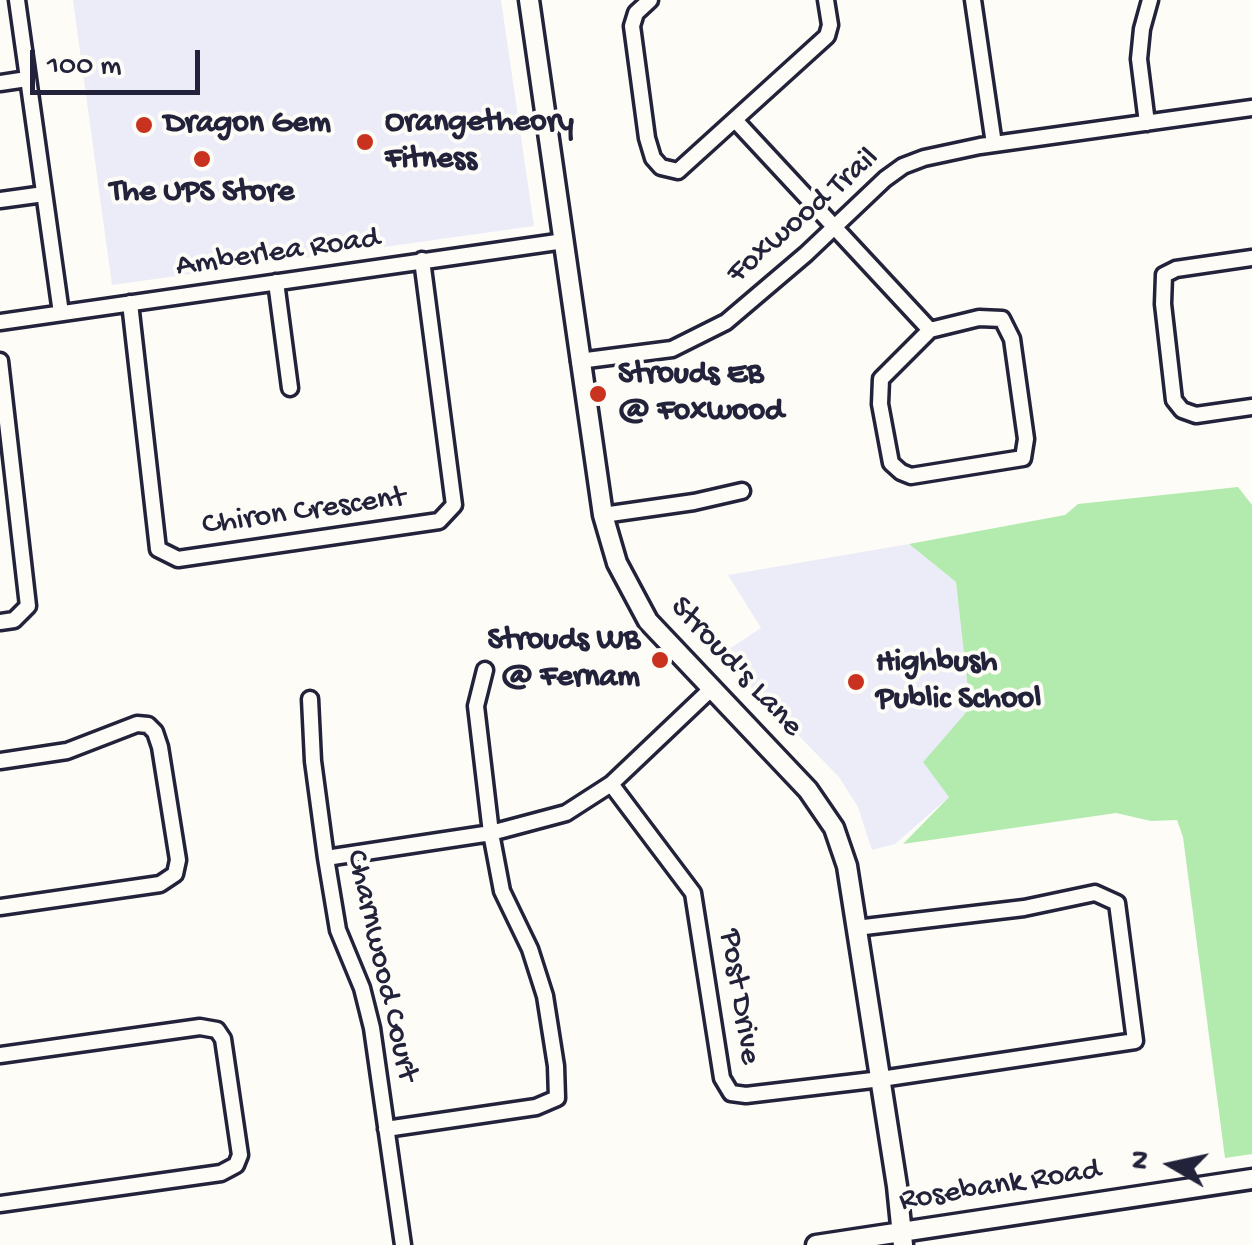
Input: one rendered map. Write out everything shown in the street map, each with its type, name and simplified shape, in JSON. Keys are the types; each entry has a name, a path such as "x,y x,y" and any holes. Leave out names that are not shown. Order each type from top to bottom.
{"street":[{"path":"17,0 61,313"},
{"name":"Stroud's Lane","path":"530,0 603,515 618,564 648,621 808,790 834,828 846,866 902,1239"},
{"path":"650,0 636,13 632,26 647,138 653,158 661,168 678,171 828,36 826,0"},
{"path":"973,0 994,144"},
{"path":"1147,123 1139,59 1150,0"},
{"path":"0,82 27,79"},
{"name":"Foxwood Trail","path":"579,361 672,349 726,322 904,166 924,158 994,144 1252,108"},
{"path":"735,120 930,330"},
{"path":"0,200 44,194"},
{"name":"Amberlea Road","path":"0,322 564,241"},
{"path":"1252,258 1176,269 1164,276 1163,304 1174,400 1182,410 1196,415 1252,407"},
{"name":"Chiron Crescent","path":"130,303 158,549 178,559 439,520 454,505 422,260"},
{"path":"276,282 290,388"},
{"path":"979,318 1002,319 1012,339 1026,439 1023,458 911,476 891,463 880,404 881,379 930,330 979,318"},
{"path":"0,361 6,471 28,606 14,620 0,622"},
{"path":"603,515 694,502 742,490"},
{"path":"386,1129 536,1107 556,1098 556,1066 545,996 530,949 502,891 492,834 476,706 485,670"},
{"path":"326,858 492,834 566,813 611,784 710,690"},
{"name":"Charnwood Court","path":"310,699 313,761 338,930 362,988 372,1028 403,1245"},
{"path":"0,761 67,751 137,724 148,725 156,732 160,747 178,860 175,874 160,884 0,907"},
{"name":"Post Drive","path":"611,784 693,893 722,1078 731,1093 746,1095 880,1079"},
{"path":"856,928 1024,908 1094,893 1117,902 1135,1041 880,1079"},
{"path":"0,1055 200,1026 218,1030 224,1039 240,1155 236,1165 221,1173 0,1204"},
{"name":"Rosebank Road","path":"816,1245 902,1239 1252,1179"}],"shaded area":[{"path":"73,0 501,0 534,226 112,285"},
{"name":"Highbush Public School","path":"909,544 956,582 970,709 923,762 950,796 895,844 872,850 858,807 839,777 720,655 761,628 728,575"}],"green space":[{"path":"1238,487 1252,505 1252,1154 1225,1158 1183,837 1177,820 1151,821 1116,813 903,844 949,797 923,762 970,708 956,582 909,544 1065,515 1078,504"}],"place":[{"name":"Dragon Gem","path":"144,125"},
{"name":"Orangetheory Fitness","path":"365,142"},
{"name":"The UPS Store","path":"202,159"},
{"name":"Strouds EB @ Foxwood","path":"598,394"},
{"name":"Strouds WB @ Fernam","path":"660,660"},
{"name":"Highbush Public School","path":"856,682"}]}
